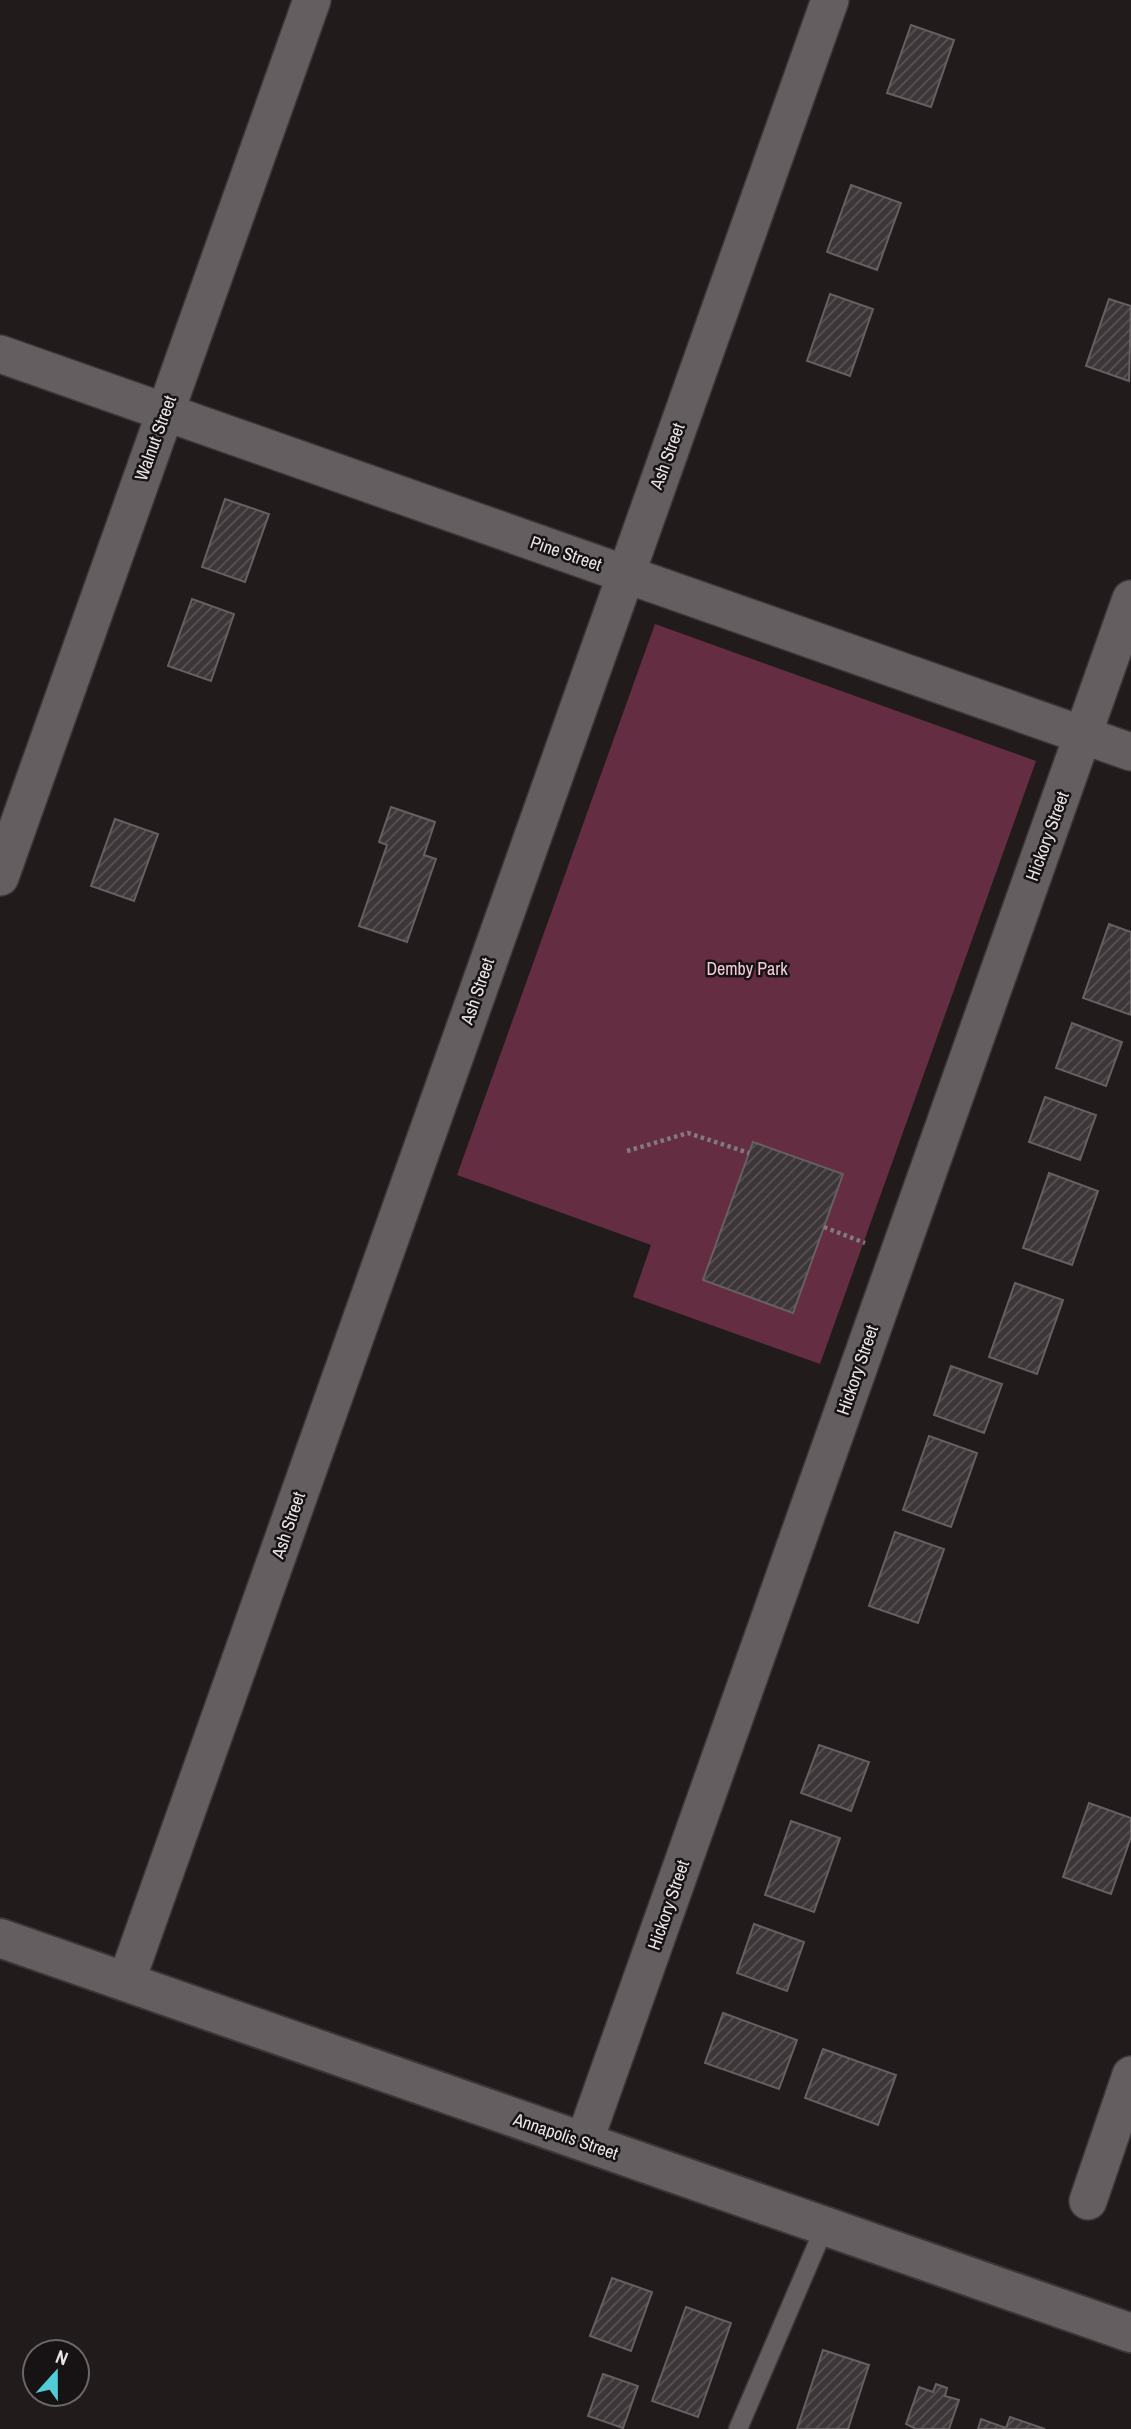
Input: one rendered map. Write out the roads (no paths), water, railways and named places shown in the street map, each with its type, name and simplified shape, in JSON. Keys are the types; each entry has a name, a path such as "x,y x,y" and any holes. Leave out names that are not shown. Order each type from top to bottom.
{"street":[{"name":"Walnut Street","path":"0,877 312,0"},
{"name":"Ash Street","path":"126,1982 830,0"},
{"name":"Pine Street","path":"0,355 1131,752"},
{"name":"Hickory Street","path":"584,2142 1131,599"},
{"name":"Annapolis Street","path":"0,1938 1131,2333"},
{"path":"1088,2201 1131,2075"}],"lane":[{"path":"738,2429 825,2226"}],"park label":[{"name":"Demby Park","path":"747,968"}]}
